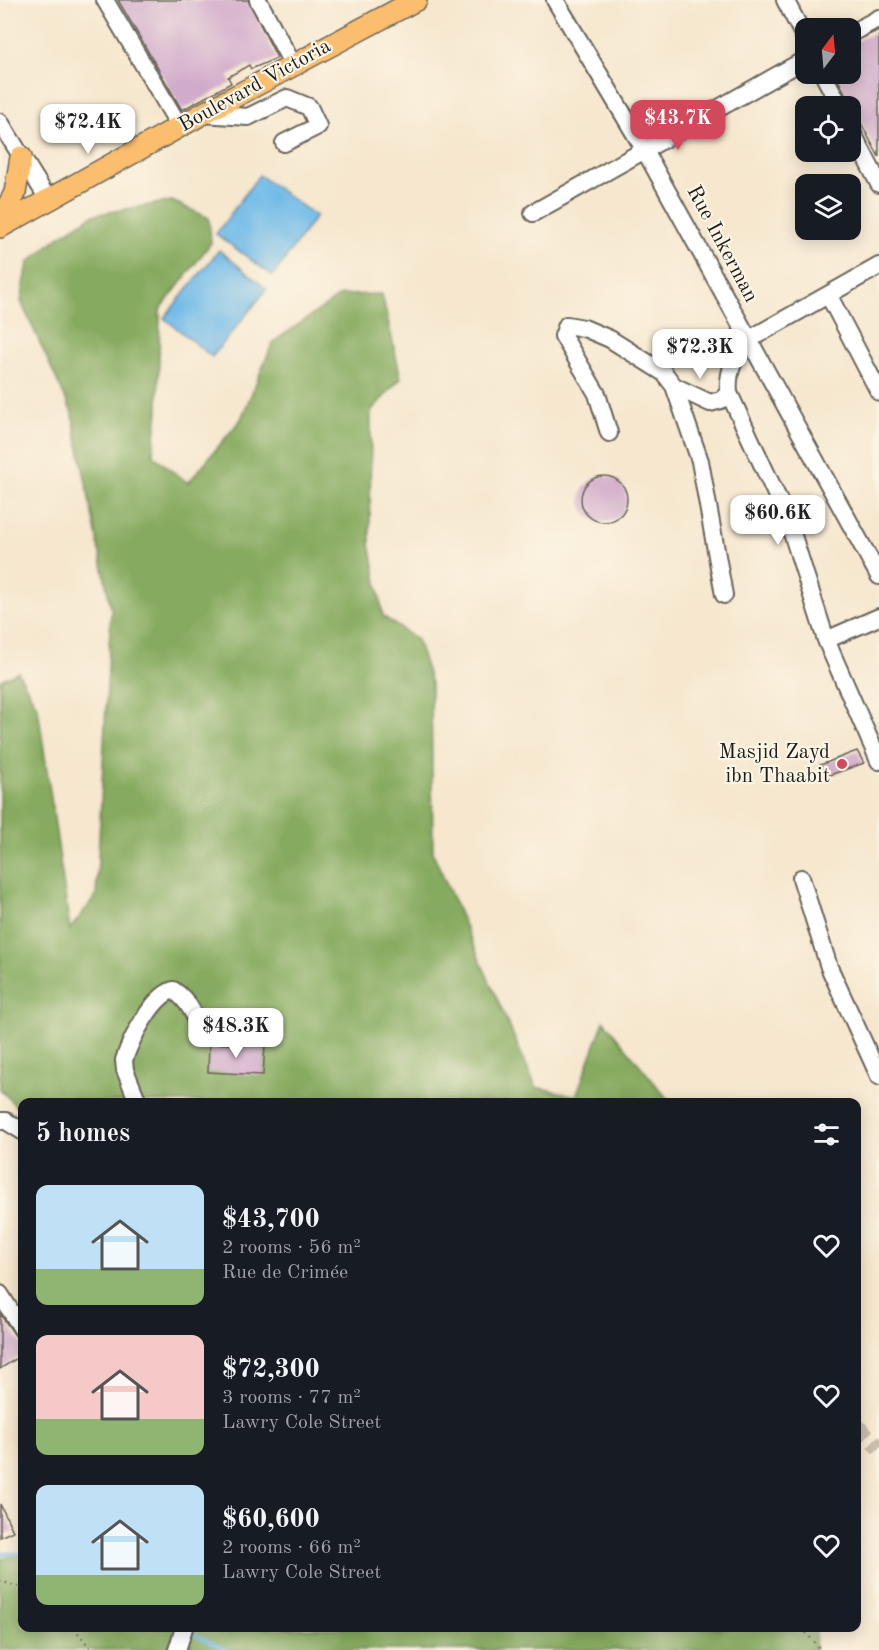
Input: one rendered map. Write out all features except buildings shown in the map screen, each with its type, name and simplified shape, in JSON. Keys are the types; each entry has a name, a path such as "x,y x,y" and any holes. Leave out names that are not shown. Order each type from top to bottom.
{"main road":[{"name":"Boulevard Victoria","path":"0,227 202,114 416,0"},
{"path":"0,221 15,193 21,157"}],"street":[{"path":"105,0 180,127"},
{"path":"258,0 293,65"},
{"name":"Rue Inkerman","path":"555,0 644,149 879,576"},
{"path":"785,0 795,19"},
{"path":"861,28 879,18"},
{"path":"533,213 795,65"},
{"path":"202,114 248,117 287,98 309,107 318,126 284,143"},
{"path":"0,122 48,199"},
{"path":"861,149 879,184"},
{"path":"879,266 748,340 738,353 728,378 729,393 788,520 826,640 879,761"},
{"path":"829,296 879,392"},
{"path":"609,433 597,394 563,336 567,325 584,328 610,339 664,373 674,386 700,461 724,595"},
{"path":"674,386 710,403 721,400 729,393"},
{"path":"826,640 879,617"},
{"path":"801,878 829,967 879,1076"},
{"path":"136,1098 125,1070 124,1060 155,1003 164,993 174,990 183,996 195,1013 201,1034"},
{"path":"0,1121 6,1121 18,1128"},
{"path":"0,1294 18,1323"},
{"path":"177,1650 183,1632"}],"path":[{"path":"0,1581 18,1587"},
{"path":"77,1632 92,1650"},
{"path":"805,1632 821,1650"}],"green space":[{"path":"172,201 209,218 211,243 160,310 158,412 153,455 188,483 241,419 273,342 341,295 382,294 401,378 371,411 370,543 383,616 417,640 431,683 433,853 536,1087 576,1096 604,1021 667,1098 18,1098 18,1109 0,1089 0,680 18,672 38,708 70,929 96,896 111,609 72,413 21,302 28,263 58,237 93,215"},
{"path":"18,1555 18,1632 816,1632 815,1650 0,1650 0,1559"}],"water":[{"path":"259,175 316,216 273,276 216,234"},
{"path":"219,250 267,289 212,357 164,318"}],"waterway":[{"path":"0,1553 18,1554"},
{"path":"191,1632 225,1650"}],"tunnel":[{"path":"861,1430 879,1448"}],"place":[{"name":"Masjid Zayd ibn Thaabit","path":"842,764"}]}
